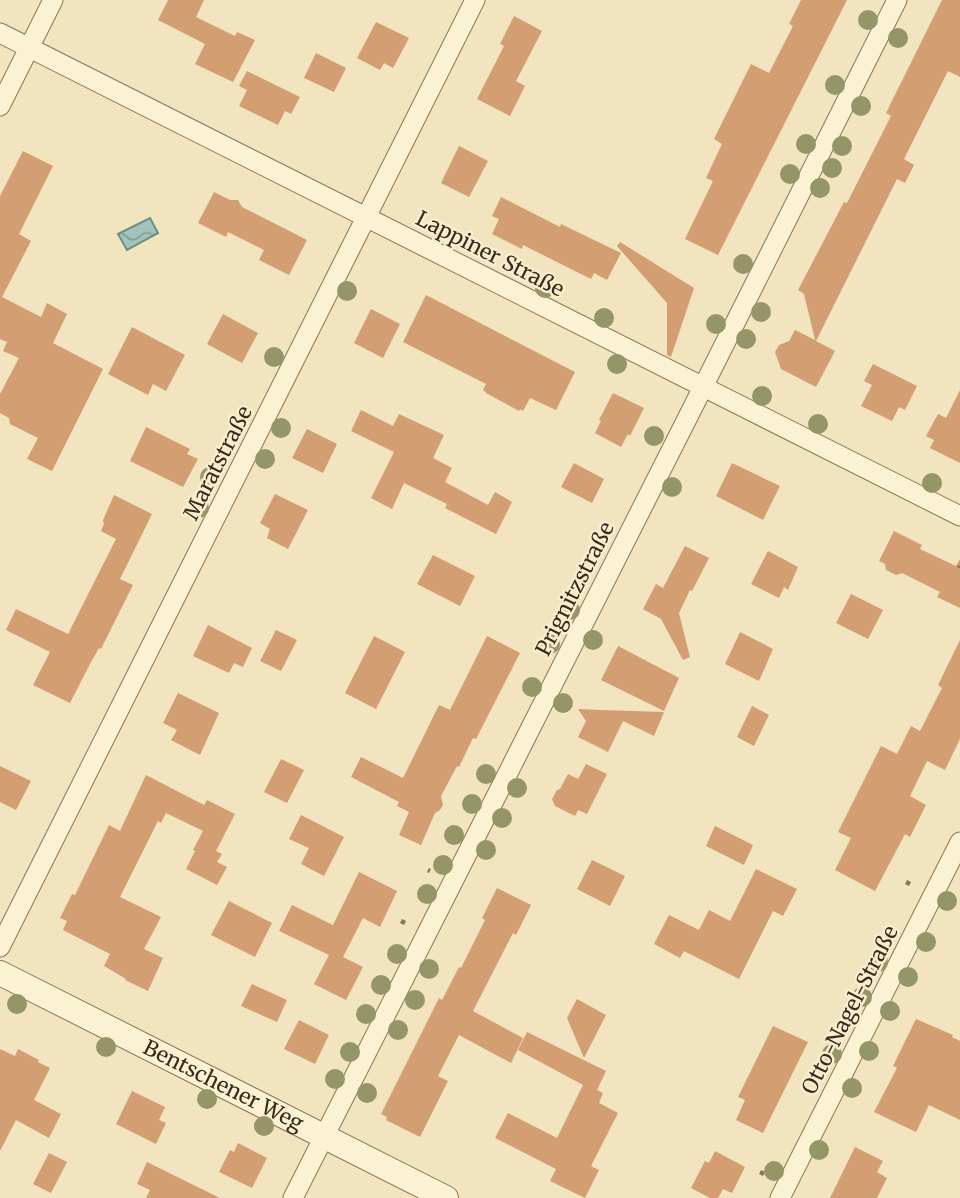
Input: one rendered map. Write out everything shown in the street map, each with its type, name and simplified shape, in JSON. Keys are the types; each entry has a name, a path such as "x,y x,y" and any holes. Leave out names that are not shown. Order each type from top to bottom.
{"street":[{"path":"0,106 53,0"},
{"name":"Maratstraße","path":"0,947 475,0"},
{"name":"Prignitzstraße","path":"293,1198 897,0"},
{"name":"Lappiner Straße","path":"0,33 960,516"},
{"name":"Otto-Nagel-Straße","path":"780,1198 960,842"},
{"name":"Bentschener Weg","path":"0,973 446,1198"}],"water":[{"path":"150,218 158,233 127,250 118,234"}],"building":[{"path":"168,0 204,0 196,17 235,36 237,32 255,40 233,82 195,64 205,44 158,20"},
{"path":"801,0 847,0 718,255 685,239 713,181 706,178 722,144 714,139 751,64 769,73 793,26 789,24"},
{"path":"942,0 960,0 960,77 948,71 904,159 914,165 905,183 897,179 816,341 835,351 816,387 781,369 775,352 779,345 789,341 795,330 815,340 804,294 798,290 844,202 847,203 891,116 886,113"},
{"path":"514,16 542,31 516,81 525,86 510,116 477,99 504,46 500,44"},
{"path":"376,22 409,38 393,68 384,63 380,70 357,58"},
{"path":"316,53 346,68 334,92 304,78"},
{"path":"247,71 300,97 291,114 285,111 278,125 239,106 247,90 239,86"},
{"path":"459,146 488,161 469,197 441,183"},
{"path":"23,151 53,166 19,234 31,241 2,297 41,317 47,303 67,314 53,343 103,369 52,471 27,459 38,438 10,424 9,418 0,413 0,394 19,358 3,351 7,342 0,339 0,196"},
{"path":"214,192 230,200 238,200 242,207 307,240 289,275 259,260 264,250 228,232 226,237 198,223"},
{"path":"501,197 560,227 561,224 621,253 607,280 594,273 591,279 523,245 522,249 492,234 499,219 492,216"},
{"path":"620,242 694,288 671,357 667,355 667,303 617,246"},
{"path":"426,295 575,372 556,410 530,398 523,411 519,411 486,393 483,390 486,384 403,342"},
{"path":"371,309 400,324 383,358 354,343"},
{"path":"223,314 258,333 242,363 207,344"},
{"path":"132,327 185,355 166,391 153,384 148,395 108,374"},
{"path":"873,364 917,386 905,410 899,407 892,421 861,406 872,385 864,381"},
{"path":"960,390 960,463 930,448 934,440 926,436 938,414 946,418"},
{"path":"613,393 644,408 630,436 628,434 621,447 595,433"},
{"path":"361,410 393,426 399,414 444,435 433,458 452,468 445,482 488,505 495,492 512,502 496,534 445,508 447,504 404,483 392,509 371,498 394,452 351,431"},
{"path":"146,427 190,449 187,454 198,459 183,487 130,461"},
{"path":"307,429 337,444 323,473 292,458"},
{"path":"574,463 604,479 592,503 561,487"},
{"path":"732,463 780,486 763,520 716,496"},
{"path":"275,494 308,510 288,549 267,538 270,529 260,523"},
{"path":"114,495 152,514 120,579 133,585 70,703 33,685 50,652 6,630 16,609 68,634 116,539 101,531"},
{"path":"894,531 922,545 920,549 956,566 960,559 960,608 937,597 940,592 902,573 896,575 886,570 885,564 879,561"},
{"path":"685,546 709,558 679,613 690,657 683,660 661,619 643,609 656,584 663,588"},
{"path":"768,551 798,567 788,590 784,587 779,598 751,584"},
{"path":"433,555 475,576 460,606 417,584"},
{"path":"851,594 883,610 868,639 836,623"},
{"path":"208,625 252,648 243,667 234,663 229,673 193,656"},
{"path":"276,630 297,640 281,671 260,661"},
{"path":"740,632 773,649 759,681 725,664"},
{"path":"374,636 405,652 376,709 345,693"},
{"path":"487,636 520,653 476,739 473,738 441,796 443,805 435,813 421,845 399,835 409,812 397,806 399,802 351,777 361,757 403,778 439,705 450,710"},
{"path":"960,640 960,739 945,770 927,761 910,796 926,805 910,837 905,834 875,891 835,870 851,838 838,832 881,746 897,754 911,726 920,731 942,688 938,685"},
{"path":"618,646 679,678 664,711 601,680"},
{"path":"178,693 219,713 200,755 171,740 177,730 163,723"},
{"path":"752,706 769,715 754,746 737,737"},
{"path":"578,709 664,712 654,736 623,721 608,752 578,737 586,721"},
{"path":"281,759 304,770 287,803 264,792"},
{"path":"586,764 607,774 587,814 578,810 575,816 555,806 552,799 568,774 578,779"},
{"path":"0,766 31,781 16,810 0,802"},
{"path":"146,775 204,805 207,800 235,814 216,851 222,854 217,862 227,867 217,885 186,869 203,831 166,813 161,823 158,821 120,897 161,917 144,949 163,958 148,991 104,966 110,954 63,930 67,921 60,918 72,894 75,895 109,825 120,831"},
{"path":"301,815 344,837 324,876 301,864 309,848 289,839"},
{"path":"715,826 753,845 744,865 706,846"},
{"path":"592,860 625,876 610,906 577,889"},
{"path":"756,869 797,889 783,916 773,911 739,979 684,951 680,958 654,944 669,915 699,930 709,910 730,921"},
{"path":"359,872 397,891 380,927 363,918 343,957 363,967 346,1000 314,984 329,955 279,931 292,905 333,925"},
{"path":"497,888 531,905 516,935 513,933 473,1011 523,1038 511,1063 459,1035 438,1076 448,1081 420,1137 386,1120 387,1117 381,1114 439,998 442,1000 459,967 461,968 485,920 482,918"},
{"path":"229,901 272,923 255,957 211,935"},
{"path":"252,984 287,1000 277,1022 241,1006"},
{"path":"577,999 606,1015 584,1058 567,1018"},
{"path":"916,1019 953,1035 952,1037 960,1041 960,1120 929,1105 916,1132 874,1112 897,1068 893,1066"},
{"path":"299,1020 329,1035 315,1064 284,1049"},
{"path":"773,1026 808,1042 763,1133 736,1120 745,1100 738,1097"},
{"path":"527,1032 606,1071 597,1090 603,1093 599,1103 618,1113 591,1166 599,1170 585,1198 550,1181 556,1169 495,1138 508,1113 557,1138 583,1085 518,1050"},
{"path":"0,1049 15,1056 18,1049 50,1068 34,1100 61,1114 49,1138 16,1120 0,1151"},
{"path":"132,1091 165,1107 159,1120 166,1123 156,1144 116,1124"},
{"path":"238,1143 267,1158 252,1188 219,1172 230,1150 234,1152"},
{"path":"855,1147 883,1161 877,1172 887,1178 877,1198 830,1198"},
{"path":"715,1151 745,1167 732,1193 723,1189 718,1198 710,1198 691,1188 705,1161 709,1163"},
{"path":"49,1153 67,1162 51,1193 33,1184"},
{"path":"147,1162 220,1198 146,1198 150,1190 137,1184"}]}
